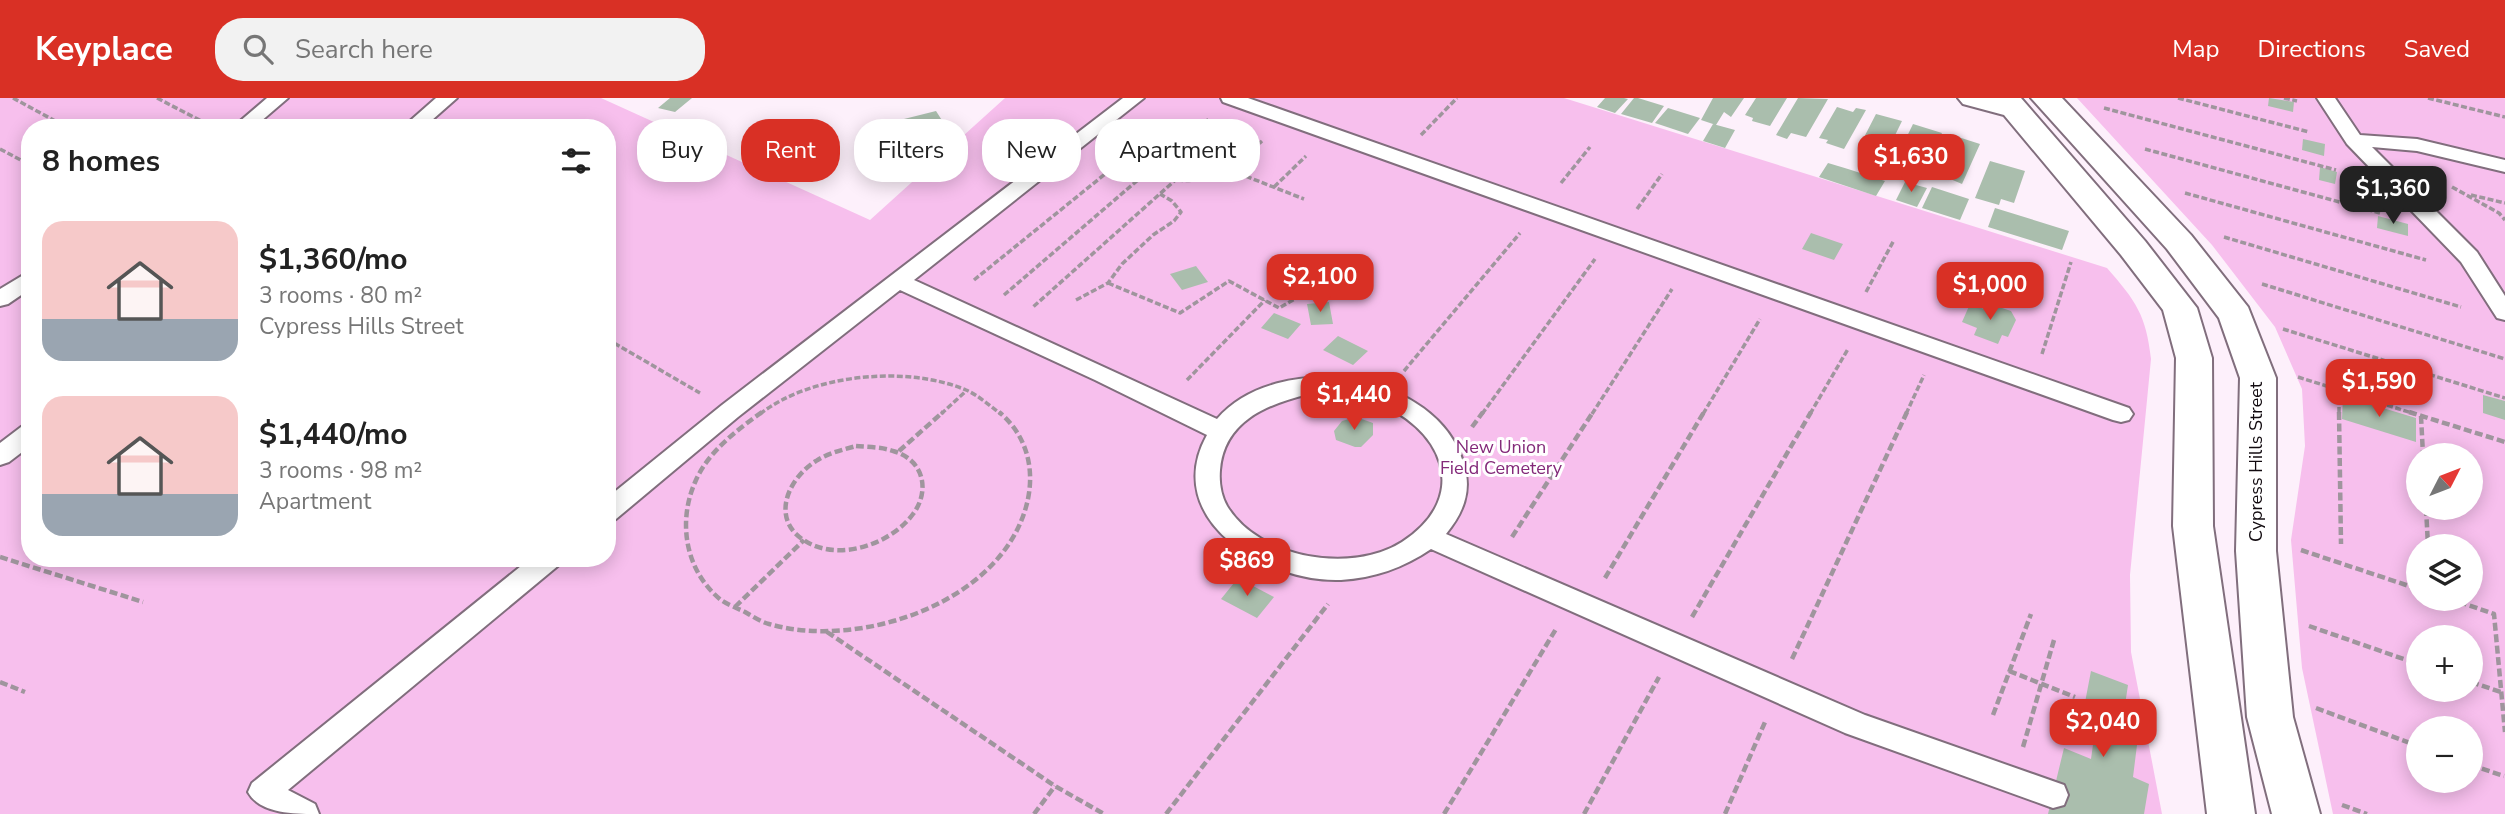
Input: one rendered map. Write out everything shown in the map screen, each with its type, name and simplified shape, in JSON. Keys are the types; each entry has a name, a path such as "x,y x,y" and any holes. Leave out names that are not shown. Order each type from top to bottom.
{"street":[{"path":"1973,98 2021,102 2180,308 2194,358 2193,526 2231,814"},
{"name":"Cypress Hills Street","path":"2021,102 2179,242 2236,315 2258,378 2256,551 2269,703 2296,814"}],"lane":[{"path":"252,119 279,98"},
{"path":"422,119 448,98"},
{"path":"616,505 730,411 1135,98"},
{"path":"1231,98 2121,414"},
{"path":"2326,98 2356,142 2469,257 2505,313"},
{"path":"2356,142 2417,145 2505,166"},
{"path":"898,281 1220,431"},
{"path":"0,299 21,284"},
{"path":"1310,386 1347,387 1383,395 1413,411 1436,431 1451,456 1456,484 1449,512 1430,538 1397,559 1354,570 1313,569 1273,559 1240,540 1218,514 1206,486 1207,457 1220,431 1243,409 1274,394 1310,386"},
{"path":"0,456 21,440"},
{"path":"1430,538 1854,724 2053,795"},
{"path":"304,814 263,792 539,567"}],"path":[{"path":"13,98 52,119"},
{"path":"157,98 197,119"},
{"path":"1208,119 1231,98"},
{"path":"1398,158 1457,98"},
{"path":"2178,98 2356,142"},
{"path":"2428,98 2505,117"},
{"path":"2093,105 2400,187"},
{"path":"1260,143 1288,118"},
{"path":"1274,187 1330,134"},
{"path":"1383,395 1590,147"},
{"path":"2143,148 2442,230"},
{"path":"0,149 21,160"},
{"path":"1451,456 1662,174"},
{"path":"945,304 1095,182"},
{"path":"977,318 1135,182"},
{"path":"1006,331 1174,182"},
{"path":"1260,182 1304,199"},
{"path":"2183,192 2481,276"},
{"path":"2463,193 2505,203"},
{"path":"1076,300 1108,283 1122,264 1153,235 1174,221 1181,212 1172,201 1160,194"},
{"path":"2223,237 2465,308"},
{"path":"1584,814 1858,321 1894,240"},
{"path":"1494,565 1690,261"},
{"path":"2033,383 2071,262"},
{"path":"1108,283 1180,313 1229,281 1279,308 1321,284"},
{"path":"2260,283 2505,359"},
{"path":"1444,814 1581,603 1776,292"},
{"path":"1165,404 1265,300"},
{"path":"2275,327 2505,398"},
{"path":"616,344 730,411"},
{"path":"1725,814 1778,690 1936,348"},
{"path":"871,376 922,377 967,390 1002,414 1026,446 1032,485 1020,527 990,568 945,601 888,624 827,632 768,624 735,607 721,600 692,565 684,523 696,479 725,440 767,408 817,386 871,376"},
{"path":"2297,377 2505,442"},
{"path":"899,452 967,390"},
{"path":"2339,390 2341,544"},
{"path":"2421,416 2422,443"},
{"path":"856,446 879,446 899,452 914,461 923,475 925,491 921,508 909,524 890,537 869,546 845,550 822,548 803,540 790,527 784,511 786,494 796,477 813,462 833,452 856,446"},
{"path":"735,607 803,540"},
{"path":"2301,550 2406,585"},
{"path":"0,557 21,564"},
{"path":"32,567 143,602"},
{"path":"1166,814 1354,570"},
{"path":"2483,610 2494,614 2505,732"},
{"path":"1993,715 2031,614"},
{"path":"2298,622 2406,660"},
{"path":"827,632 1055,786 1104,814"},
{"path":"2013,781 2054,640"},
{"path":"2009,671 2075,697"},
{"path":"0,682 25,692"},
{"path":"2483,686 2501,692"},
{"path":"2308,706 2406,742"},
{"path":"2483,769 2504,776"},
{"path":"1034,814 1055,786"},
{"path":"2342,804 2367,814"}],"green space":[{"name":"New Union Field Cemetery","path":"0,98 601,98 647,119 637,119 637,182 727,182 727,155 741,161 741,182 786,182 870,220 912,182 968,182 968,131 1005,98 1564,98 2107,268 2138,309 2146,331 2151,359 2130,575 2131,652 2162,814 0,814"},
{"path":"2077,98 2505,98 2505,814 2333,814 2302,668 2291,540 2305,446 2302,389 2275,327 2212,245"}],"building":[{"path":"670,98 692,98 675,112 658,108"},
{"path":"1605,98 1628,99 1615,113 1597,107"},
{"path":"1634,98 1664,106 1652,123 1621,114"},
{"path":"1713,98 1744,98 1731,117 1724,112 1716,125 1701,120"},
{"path":"1756,98 1787,98 1770,126 1752,121 1753,118 1745,115"},
{"path":"1798,98 1828,99 1806,137 1791,133 1787,139 1776,135"},
{"path":"2269,98 2294,102 2293,112 2268,106"},
{"path":"1837,107 1853,112 1856,108 1866,110 1844,149 1819,138"},
{"path":"1668,108 1700,118 1688,134 1655,123"},
{"path":"936,111 941,119 904,119"},
{"path":"1876,114 1902,121 1883,160 1865,155 1867,152 1858,149"},
{"path":"1713,124 1735,130 1725,148 1703,141"},
{"path":"1913,124 1942,133 1923,172 1895,161"},
{"path":"1952,135 1980,144 1962,184 1934,172"},
{"path":"2303,139 2325,144 2324,156 2302,150"},
{"path":"1990,161 2025,171 2014,203 2001,199 1999,205 1975,198"},
{"path":"1828,163 1885,181 1876,196 1819,177"},
{"path":"2320,167 2337,172 2335,184 2319,180"},
{"path":"1905,182 1927,188 1917,207 1896,200"},
{"path":"1932,187 1969,199 1960,220 1922,208"},
{"path":"1995,208 2069,231 2062,250 1988,227"},
{"path":"2378,216 2408,224 2408,236 2377,228"},
{"path":"1811,233 1843,244 1834,260 1802,249"},
{"path":"1196,266 1208,282 1182,290 1170,274"},
{"path":"1329,302 1333,324 1311,325 1307,304"},
{"path":"1987,303 2011,311 2016,320 2008,337 2002,335 1998,344 1974,335 1977,328 1962,322 1970,304 1984,309"},
{"path":"1274,313 1301,324 1288,339 1261,328"},
{"path":"1338,336 1368,351 1353,365 1323,350"},
{"path":"2483,395 2505,401 2505,420 2483,413"},
{"path":"2343,396 2416,418 2416,442 2342,419"},
{"path":"1356,417 1373,423 1373,435 1361,447 1336,440 1334,431 1342,421"},
{"path":"1238,578 1274,597 1257,618 1221,599"},
{"path":"2091,671 2128,685 2125,705 2136,709 2132,734 2138,737 2133,777 2149,784 2144,814 2048,814 2064,748 2091,759 2096,723 2082,718"}]}
